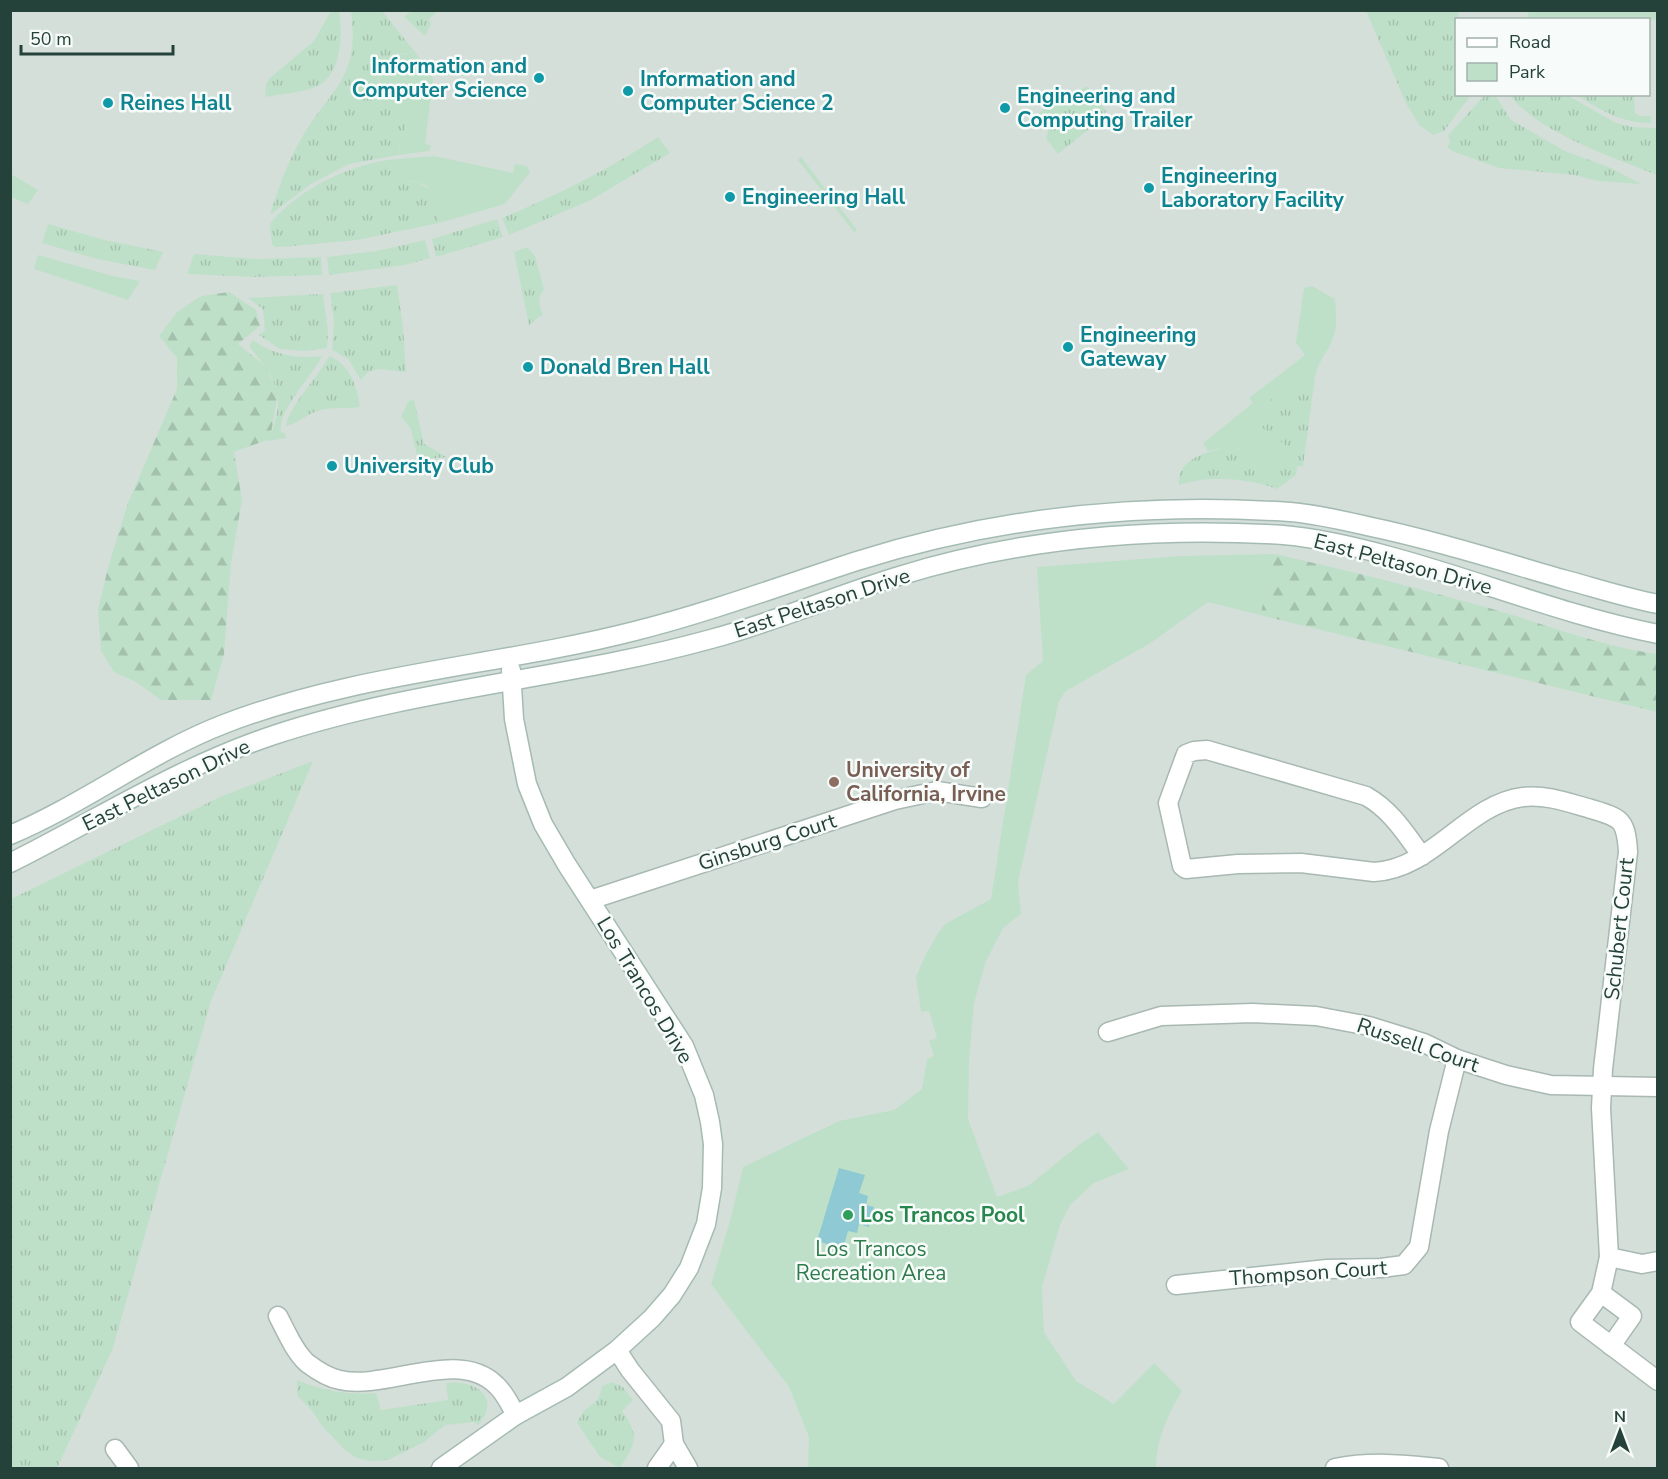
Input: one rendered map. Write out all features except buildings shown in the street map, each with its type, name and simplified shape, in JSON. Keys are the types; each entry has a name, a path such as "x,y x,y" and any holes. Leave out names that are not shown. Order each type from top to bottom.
{"street":[{"name":"East Peltason Drive","path":"10,835 170,748 228,722 335,688 633,632 708,611 858,561 934,540 1014,524 1071,516 1150,509 1211,508 1295,512 1323,516 1402,534 1658,604"},
{"name":"East Peltason Drive","path":"10,863 134,796 231,750 274,735 385,705 632,659 715,639 901,575 968,558 1025,547 1160,533 1233,533 1321,540 1441,570 1587,617 1658,634"},
{"name":"Los Trancos Drive","path":"441,1468 516,1415 567,1387 617,1350 652,1318 672,1295 689,1268 706,1224 712,1188 713,1144 704,1095 684,1046 543,824 527,784 515,729 511,656"},
{"name":"Schubert Court","path":"1422,856 1395,819 1366,795 1216,752 1194,751 1186,754 1168,803 1182,866 1186,869 1238,864 1301,863 1385,872 1400,868 1422,856 1498,803 1524,797 1554,799 1609,815 1621,821 1627,834 1628,852 1602,1086 1601,1128 1610,1257 1601,1293 1580,1323 1658,1381"},
{"name":"Ginsburg Court","path":"590,900 895,800 937,791 982,798"},
{"name":"Russell Court","path":"1108,1032 1161,1016 1253,1013 1316,1016 1369,1026 1424,1043 1457,1059 1506,1075 1551,1085 1658,1087"},
{"name":"Thompson Court","path":"1176,1285 1305,1271 1404,1265 1419,1247 1439,1131 1457,1059"},
{"path":"1610,1257 1642,1264 1658,1261"},
{"path":"1601,1293 1632,1316 1611,1346"},
{"path":"278,1316 306,1362 339,1380 358,1382 440,1370 466,1370 486,1377 495,1384 516,1415"},
{"path":"617,1350 671,1421 674,1444 688,1468"},
{"path":"657,1468 674,1444"},
{"path":"115,1449 129,1468"},
{"path":"1335,1468 1356,1464 1395,1463 1438,1468"}],"shaded area":[{"name":"University of California, Irvine","path":"11,11 1657,11 1657,1468 11,1468"}],"green space":[{"path":"331,11 339,11 341,31 336,64 325,82 297,92 265,97 266,84 270,78 314,41"},
{"path":"351,11 382,11 415,52 392,57 384,64 378,79 383,88 407,109 407,121 400,141 399,155 349,164 311,184 270,215 283,176 296,148 341,81 347,68 353,34"},
{"path":"411,11 438,11 429,19 431,24 425,36 404,17"},
{"path":"1366,11 1458,11 1459,18 1455,18 1455,96 1470,96 1444,131 1433,135 1419,125 1406,103"},
{"path":"1529,11 1657,11 1657,19 1650,21 1650,18 1527,18"},
{"path":"415,52 433,78 425,144 431,145 429,151 399,155 400,141 408,114 401,102 380,83 380,70 390,58"},
{"path":"1087,86 1106,111 1104,117 1058,154 1046,139 1049,129 1038,114 1060,96 1069,99"},
{"path":"1484,96 1496,96 1511,120 1565,151 1611,168 1641,184 1598,181 1574,175 1499,168 1452,151 1447,147 1450,142 1448,135"},
{"path":"1510,96 1569,96 1616,123 1632,127 1657,128 1657,175 1578,143 1522,109"},
{"path":"1578,96 1634,96 1635,113 1640,116 1651,116 1651,123 1630,121"},
{"path":"658,137 670,153 591,200 509,235 502,218 582,181"},
{"path":"434,156 513,173 515,164 527,166 530,172 505,204 439,223 431,190 425,185 403,179 398,159"},
{"path":"801,157 857,230 854,232 798,160"},
{"path":"398,159 405,179 431,190 439,223 357,240 283,247 275,247 272,244 270,225 272,221 298,198 346,171 381,161"},
{"path":"11,174 38,190 28,204 11,197"},
{"path":"497,219 503,237 436,257 432,239"},
{"path":"48,224 105,240 163,252 155,270 97,259 42,243"},
{"path":"425,240 430,258 405,265 329,275 327,257 377,251"},
{"path":"527,247 535,256 544,289 539,301 543,314 529,325 514,252"},
{"path":"194,254 257,259 321,257 322,275 254,277 187,274"},
{"path":"38,255 113,276 140,281 128,300 34,269"},
{"path":"397,285 406,372 380,369 368,372 361,380 348,359 332,350 334,321 330,293"},
{"path":"1312,286 1335,299 1335,333 1318,366 1315,377 1296,383 1279,393 1264,406 1253,421 1288,447 1265,481 1235,445 1208,451 1203,443 1253,403 1249,398 1305,355 1296,343 1304,288"},
{"path":"229,292 256,310 260,326 238,344 265,366 278,393 270,439 234,452 242,500 231,563 224,654 211,700 161,700 136,682 114,672 101,651 98,609 128,503 177,389 177,358 159,336 177,312 201,296"},
{"path":"323,294 328,331 327,348 305,351 280,349 259,335 265,330 263,309 248,298"},
{"path":"253,340 286,355 322,356 284,414 281,432 285,433 286,438 266,441 272,431 277,412 277,391 269,373 249,346"},
{"path":"329,356 347,370 357,391 360,407 321,410 286,426 292,410"},
{"path":"1315,377 1303,466 1297,466 1296,475 1277,489 1254,482 1228,479 1202,480 1179,485 1180,475 1190,461 1234,444 1265,480 1253,421 1264,406 1279,393 1296,383"},
{"path":"414,400 424,444 447,457 418,460 411,429 401,417 408,401"},
{"path":"1275,554 1436,593 1615,646 1657,654 1657,712 1260,615"},
{"name":"Los Trancos Recreation Area","path":"1275,554 1260,615 1208,602 1149,644 1066,691 1059,701 1018,882 1021,914 1003,928 986,961 974,1003 969,1061 968,1119 997,1197 1028,1186 1098,1132 1129,1169 1094,1183 1070,1205 1060,1225 1042,1287 1044,1332 1076,1381 1114,1404 1154,1363 1182,1391 1164,1428 1158,1448 1156,1468 808,1468 809,1437 789,1387 711,1284 743,1167 839,1121 894,1110 922,1089 927,1059 934,1056 929,1041 937,1038 929,1011 921,1012 916,977 925,956 945,924 991,899 1026,675 1043,661 1037,567 1181,556"},
{"path":"313,761 211,1001 113,1348 57,1468 11,1468 11,899 222,796"},
{"path":"297,1380 336,1391 376,1393 381,1410 448,1400 446,1383 466,1384 482,1392 487,1406 485,1415 478,1425 474,1422 445,1425 424,1442 388,1460 370,1461 357,1458 346,1451 323,1427 297,1395"},
{"path":"612,1382 623,1387 633,1400 622,1411 632,1427 634,1440 620,1468 600,1457 577,1423 584,1411 598,1398 602,1386"}],"water":[{"name":"Los Trancos Pool","path":"839,1168 865,1175 859,1193 868,1196 866,1205 874,1207 869,1227 859,1224 857,1233 848,1231 843,1249 817,1241"}],"place":[{"name":"Information and Computer Science","path":"539,78"},
{"name":"Information and Computer Science 2","path":"628,91"},
{"name":"Reines Hall","path":"108,103"},
{"name":"Engineering and Computing Trailer","path":"1005,108"},
{"name":"Engineering Laboratory Facility","path":"1149,188"},
{"name":"Engineering Hall","path":"730,197"},
{"name":"Engineering Gateway","path":"1068,347"},
{"name":"Donald Bren Hall","path":"528,367"},
{"name":"University Club","path":"332,466"},
{"name":"University of California, Irvine","path":"834,782"},
{"name":"Los Trancos Pool","path":"848,1215"}]}
